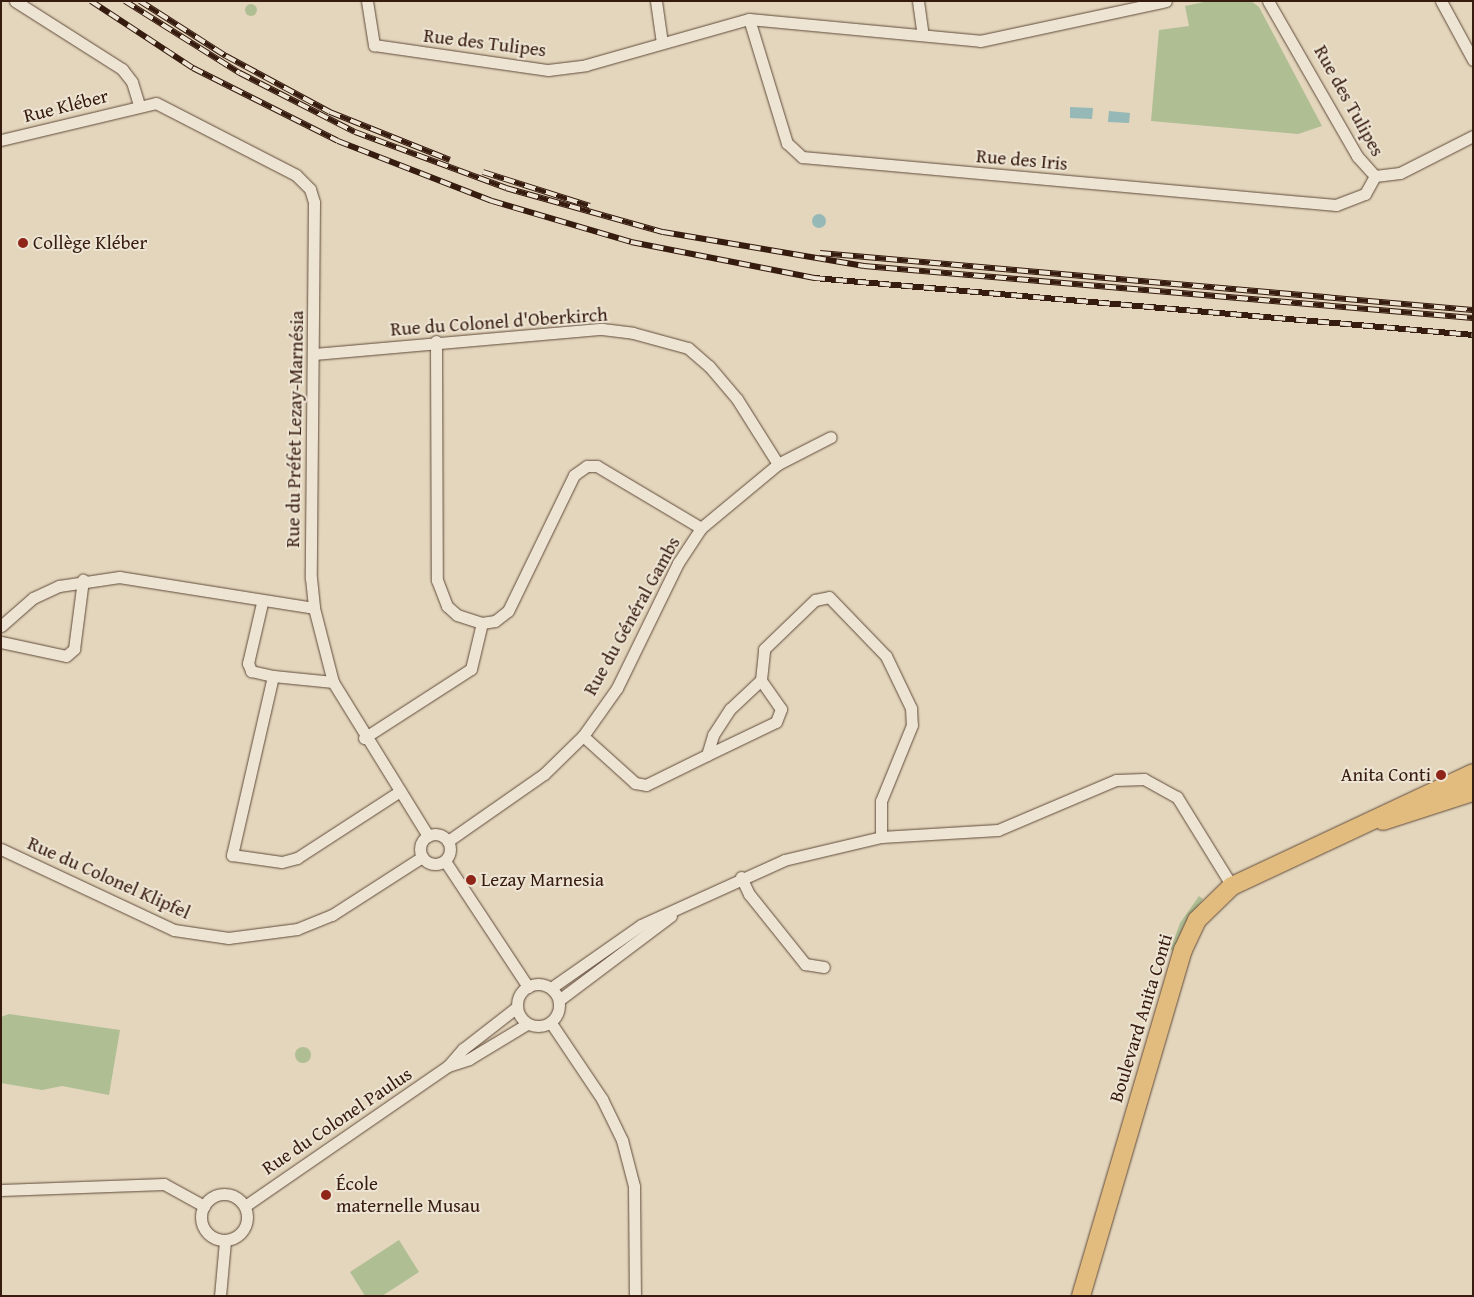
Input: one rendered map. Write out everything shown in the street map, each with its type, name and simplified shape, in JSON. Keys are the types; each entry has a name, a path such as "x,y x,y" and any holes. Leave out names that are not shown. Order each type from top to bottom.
{"main road":[{"name":"Boulevard Anita Conti","path":"1082,1296 1187,937 1210,904 1232,886 1373,824 1473,773"},
{"name":"Boulevard Anita Conti","path":"1373,824 1412,815 1473,792"}],"street":[{"path":"15,1 122,69 132,82 139,105"},
{"name":"Rue des Tulipes","path":"367,1 374,45 548,70 586,65 748,19 980,41 1166,1"},
{"path":"656,1 662,43"},
{"path":"918,1 923,35"},
{"name":"Rue des Tulipes","path":"1268,1 1357,156 1375,176 1400,173 1473,136"},
{"path":"1441,1 1473,60"},
{"name":"Rue des Iris","path":"748,19 787,143 802,157 1336,205 1365,194 1375,176"},
{"name":"Rue Kléber","path":"1,140 139,105"},
{"name":"Rue du Préfet Lezay-Marnésia","path":"139,105 162,105 296,175 310,189 314,202 314,354 310,578 314,608 333,682 364,738 428,836"},
{"name":"Rue du Colonel d'Oberkirch","path":"314,354 436,341 602,329 688,348 737,400 778,464"},
{"path":"436,341 437,580 452,611 482,623 495,621 508,611 574,475 587,466 604,470 701,528"},
{"name":"Rue du Général Gambs","path":"448,841 544,774 582,736 617,688 678,562 701,528 778,464 831,437"},
{"path":"3,620 33,598 82,580 120,577 262,603 314,608"},
{"path":"1,642 66,656 74,649 82,580"},
{"path":"582,736 635,783 646,785 776,722 781,709 761,680 764,649 816,600 829,597 886,656 911,708 912,725 881,801 881,837"},
{"path":"262,603 248,663 251,671 319,684 333,682"},
{"path":"364,738 471,670 482,623"},
{"path":"273,676 232,854 282,862 297,858 400,791"},
{"path":"707,755 713,735 730,709 761,680"},
{"path":"528,987 550,988 642,925 676,912 741,878 804,854 881,837 998,830 1108,782 1144,780 1177,797 1232,886"},
{"path":"437,834 448,841 451,850 445,861 430,864 422,857 420,848 428,836 437,834"},
{"name":"Rue du Colonel Klipfel","path":"1,849 174,930 228,938 298,928 332,915 422,857"},
{"path":"445,861 528,987"},
{"path":"741,878 749,894 805,964 824,967"},
{"path":"559,1000 676,912"},
{"path":"528,987 516,1007 527,1024 550,1023 558,1013 559,1000 550,988"},
{"name":"Rue du Colonel Paulus","path":"245,1206 448,1066 462,1049 516,1007"},
{"path":"550,1023 602,1098 622,1140 634,1186 635,1296"},
{"name":"Rue du Colonel Paulus","path":"448,1066 469,1060 527,1024"},
{"path":"1,1190 164,1184 204,1206"},
{"path":"220,1194 234,1196 245,1206 245,1229 225,1241 212,1237 203,1227 204,1206 220,1194"},
{"path":"220,1296 225,1241"}],"green space":[{"path":"1209,1 1251,1 1259,7 1322,126 1298,134 1151,121 1159,30 1189,26 1185,6"},
{"path":"249,4 253,4 257,10 253,16 249,16 245,12 245,8"},
{"path":"1199,896 1203,899 1184,925 1174,951 1170,950 1180,923"},
{"path":"9,1014 120,1030 109,1095 62,1086 42,1090 1,1083 1,1017"},
{"path":"303,1047 311,1055 303,1063 295,1055"},
{"path":"399,1240 419,1272 382,1296 365,1296 350,1272"}],"water":[{"path":"1070,107 1093,108 1092,119 1070,118"},
{"path":"1109,111 1130,113 1129,123 1108,122"},
{"path":"816,214 822,214 826,221 822,228 816,228 812,224 812,218"}],"railway":[{"path":"91,1 193,68 338,141 492,201 631,242 814,278 1473,335"},
{"path":"125,1 240,73 355,132 506,188 663,232 864,266 1473,318"},
{"path":"140,1 226,56 330,112 450,160"},
{"path":"483,172 590,206"},
{"path":"820,253 1473,310"}],"place":[{"name":"Collège Kléber","path":"23,243"},
{"name":"Anita Conti","path":"1441,775"},
{"name":"Lezay Marnesia","path":"471,880"},
{"name":"École maternelle Musau","path":"326,1195"}]}
